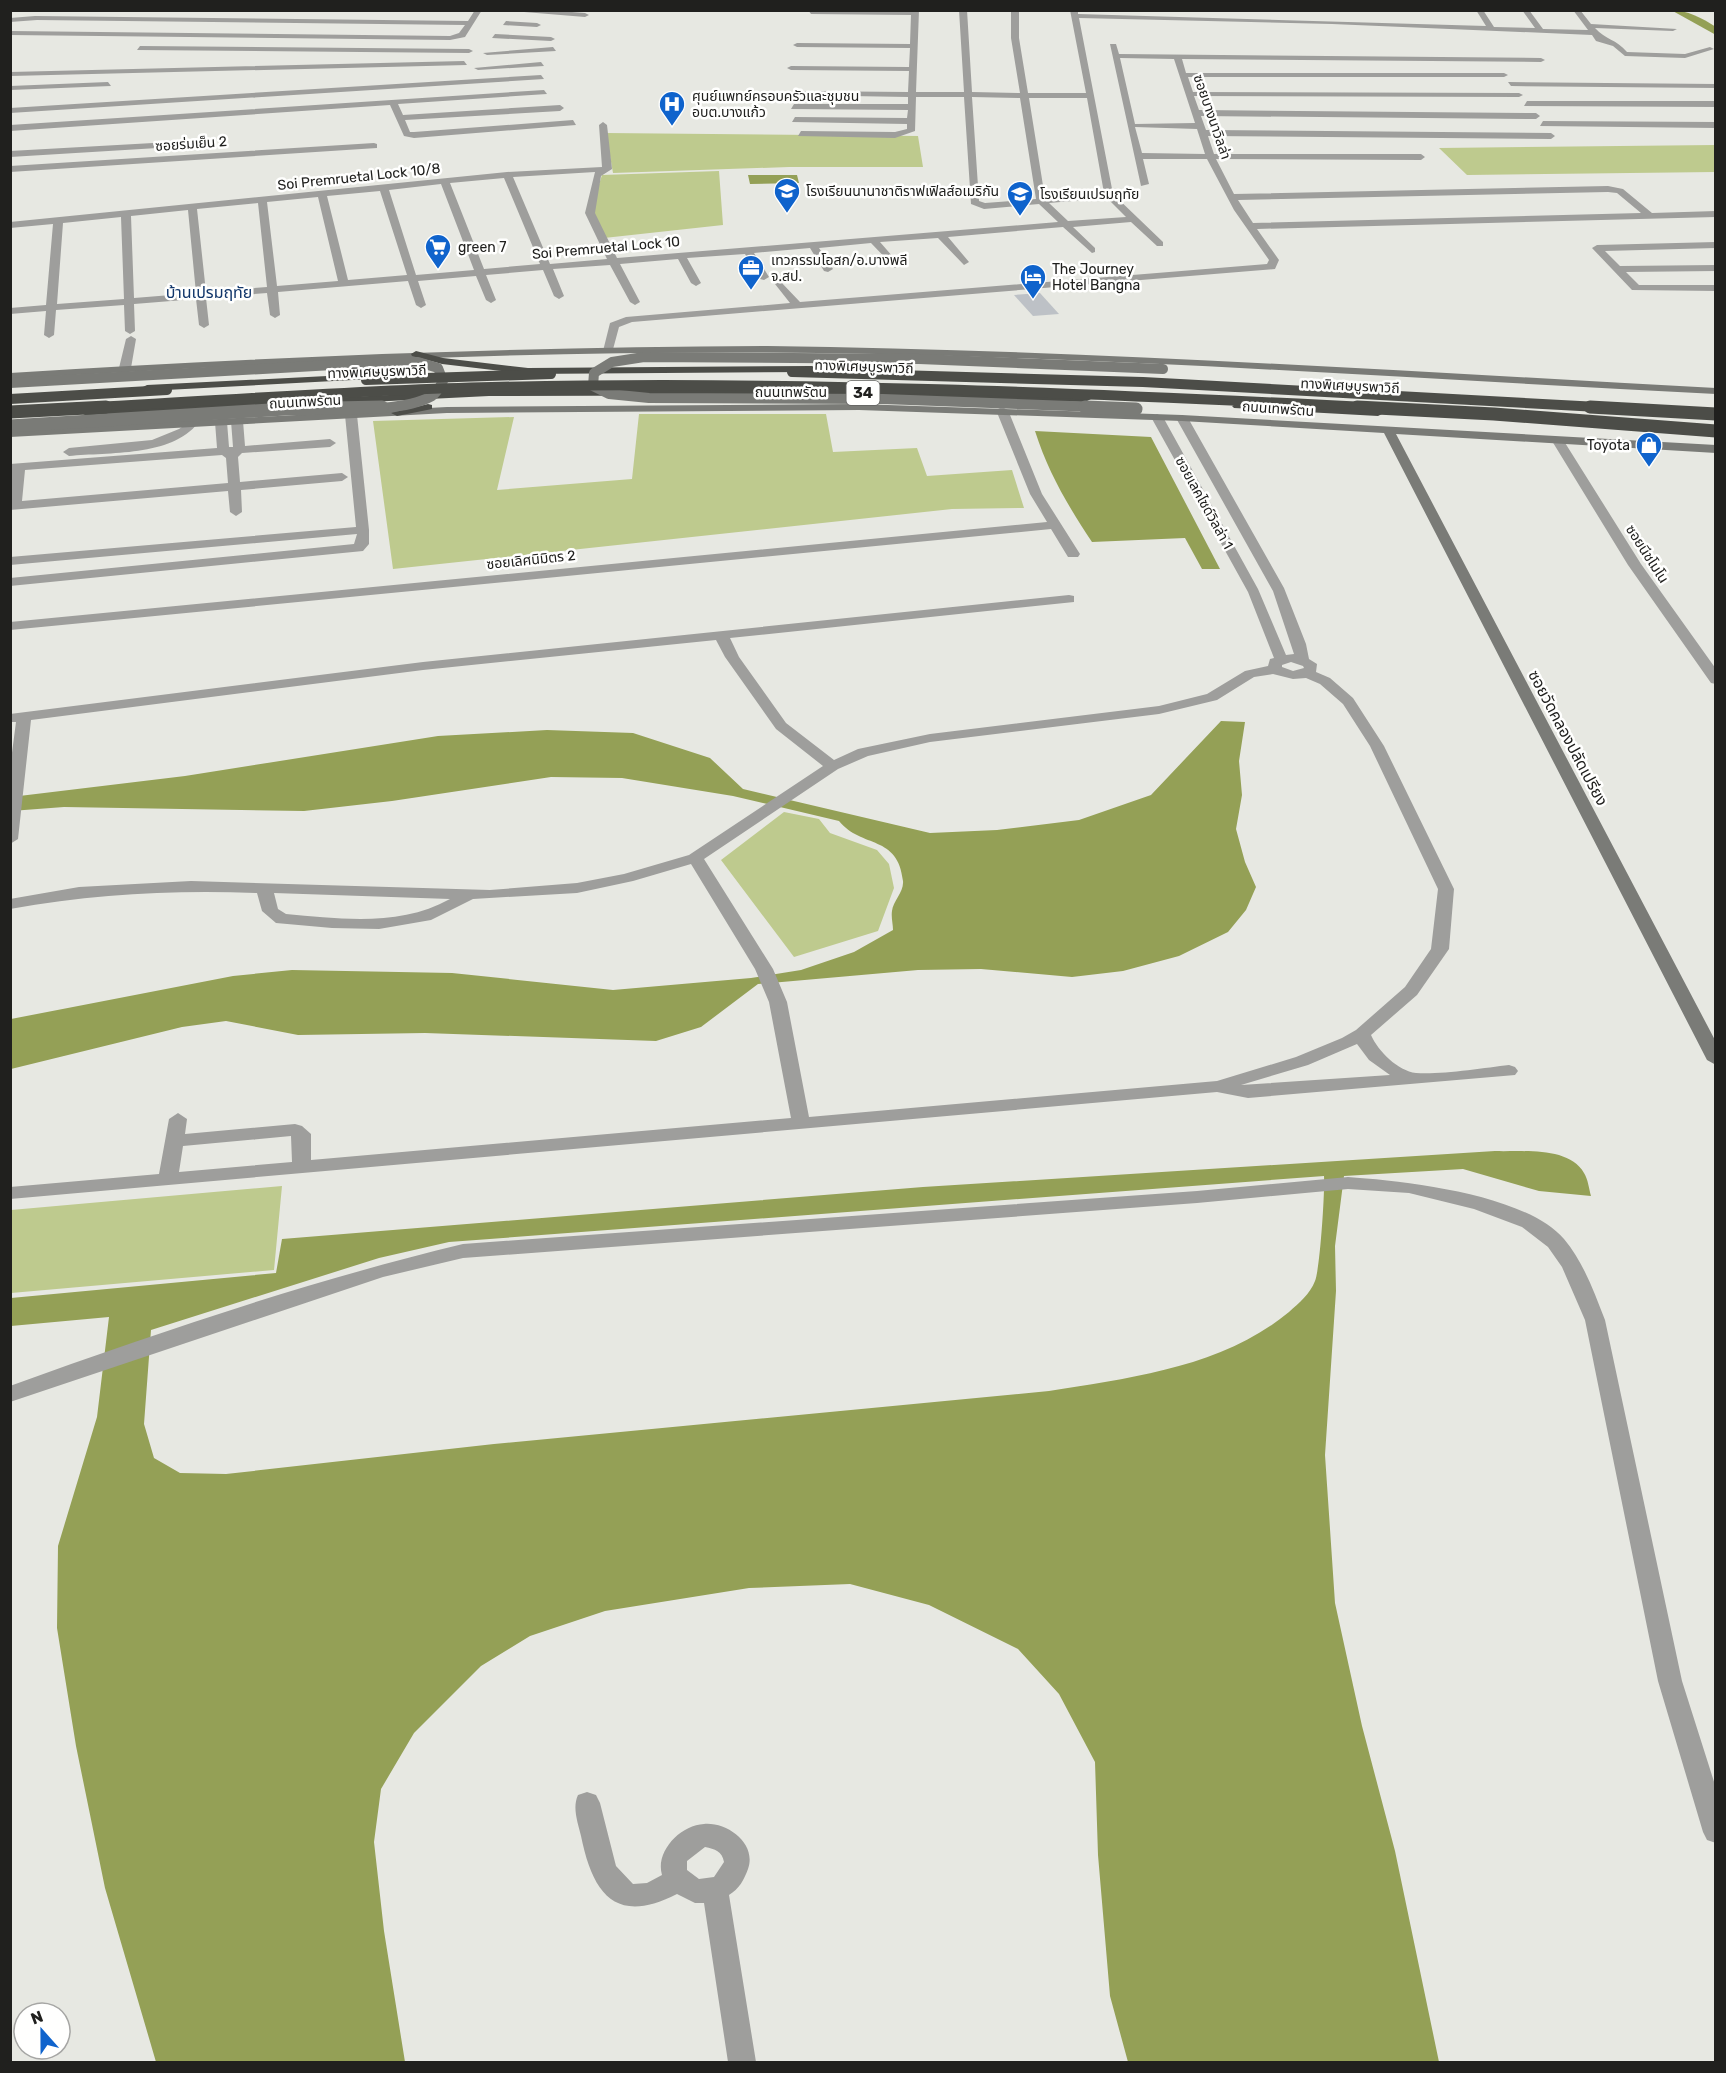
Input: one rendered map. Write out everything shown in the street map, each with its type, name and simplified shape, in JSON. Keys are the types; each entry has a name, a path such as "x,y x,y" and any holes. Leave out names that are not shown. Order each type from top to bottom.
{"highway":[{"path":"416,354 442,361 525,371"},
{"name":"ถนนเทพรัตน","path":"10,398 525,371 810,369 1130,378 1716,408"},
{"name":"ทางพิเศษบูรพาวิถี","path":"10,398 491,374 811,372 1143,382 1716,414"},
{"name":"ทางพิเศษบูรพาวิถี","path":"10,407 490,382 810,380 1143,391 1493,409 1716,426"},
{"path":"10,412 489,387 810,385 1143,396 1494,414 1716,431"},
{"name":"ถนนเทพรัตน","path":"10,418 253,403 531,393 809,392 1144,401 1716,431"},
{"path":"397,413 410,409 470,404 531,393"}],"main road":[{"path":"10,376 416,354 608,351 885,352 1099,359 1716,391"},
{"path":"1425,376 1321,376 919,358 644,357 612,362 594,373 593,386 609,394 649,398 883,399 1136,409 1627,439 1716,448"},
{"path":"10,383 386,362 418,362 438,368 443,381 434,395 412,403 382,407 285,409 10,426"},
{"name":"ถนนเทพรัตน","path":"10,434 397,413 657,407 1002,410 1716,448"},
{"name":"ซอยวัดคลองปลัดเปรียง","path":"1389,432 1714,1052"}],"street":[{"path":"11,39 22,33 43,10"},
{"path":"22,33 450,38 462,35 479,10"},
{"path":"963,10 974,202 984,206 1109,195"},
{"path":"1015,10 1015,38 1026,95 1041,201 1092,250"},
{"path":"1184,10 1189,22"},
{"path":"1235,10 1241,20"},
{"path":"1283,10 1289,21"},
{"path":"1325,10 1332,22"},
{"path":"1479,10 1492,29"},
{"path":"1525,10 1542,32"},
{"path":"1576,10 1602,42 1616,44 1625,54 1685,56 1707,60"},
{"path":"140,62 474,55 517,11 585,15"},
{"path":"801,134 903,135 911,131 912,121 909,107 915,12 811,12"},
{"path":"1160,244 1131,219 1109,195 1074,13 1132,14 1189,22 1390,21 1442,27 1542,32 1673,29"},
{"path":"1436,19 1442,27"},
{"path":"10,20 472,23"},
{"path":"506,23 550,26"},
{"path":"902,24 913,24"},
{"path":"902,34 913,34"},
{"path":"495,36 551,39"},
{"path":"796,45 913,45"},
{"path":"1113,46 1144,184"},
{"path":"140,48 474,55"},
{"path":"1685,56 1710,49"},
{"path":"10,74 335,66 553,50"},
{"path":"474,55 481,80"},
{"path":"1116,56 1541,60"},
{"name":"ซอยบางนาวิลล่า","path":"798,306 1271,267 1274,260 1231,197 1210,156 1177,57"},
{"path":"901,58 913,58"},
{"path":"1492,59 1559,146"},
{"path":"478,68 541,64"},
{"path":"196,80 322,73 335,66"},
{"path":"791,68 912,69"},
{"path":"148,82 156,71"},
{"path":"1183,75 1504,75"},
{"path":"10,109 542,77"},
{"path":"898,82 910,82"},
{"path":"10,88 114,84"},
{"path":"1511,84 1716,86"},
{"path":"10,128 544,92"},
{"path":"795,93 1089,96"},
{"path":"1190,94 1519,95"},
{"path":"393,102 407,134 414,135 573,123"},
{"path":"1527,104 1716,104"},
{"path":"794,107 909,107"},
{"path":"400,118 560,108"},
{"path":"1196,113 1536,116"},
{"path":"795,120 912,121"},
{"path":"1543,124 1716,126"},
{"path":"603,125 607,169 597,175 590,213 596,230 635,302"},
{"path":"1138,125 1201,130 1551,136"},
{"path":"170,159 173,132"},
{"path":"10,154 171,145"},
{"name":"ซอยร่มเย็น 2","path":"10,169 48,171 170,159 374,147"},
{"path":"1139,156 1421,157"},
{"name":"Soi Premruetal Lock 10/8","path":"10,225 507,175 607,169"},
{"path":"507,175 559,296"},
{"path":"445,182 491,300"},
{"path":"384,188 420,305"},
{"path":"1231,197 1608,189 1620,191 1651,217"},
{"path":"322,194 344,284"},
{"path":"262,200 275,315"},
{"path":"192,207 204,325"},
{"path":"125,369 131,335 126,214"},
{"path":"1250,226 1716,214"},
{"name":"Soi Premruetal Lock 10","path":"10,311 1131,219"},
{"path":"49,335 53,307 58,220"},
{"path":"941,235 964,262"},
{"path":"873,240 895,265"},
{"path":"813,245 828,268"},
{"path":"1716,245 1598,246 1631,286 1642,289 1716,288"},
{"path":"748,250 764,278"},
{"path":"681,256 696,283"},
{"path":"1616,269 1716,268"},
{"path":"780,285 798,306"},
{"path":"608,351 614,325 620,321 798,306"},
{"path":"1002,410 1036,494 1073,554"},
{"path":"10,582 358,548 363,544 363,530 351,415"},
{"name":"ซอยเลคไซด์วิลล่า 1","path":"1157,417 1254,595 1278,664"},
{"name":"ซอยเลคไซด์วิลล่า 1","path":"1182,418 1278,594 1299,644 1305,667"},
{"path":"231,452 237,421"},
{"path":"221,422 231,452 236,486 236,512"},
{"path":"13,465 168,440 187,430 192,423"},
{"name":"ซอยนีชโมโน","path":"1558,441 1635,565 1716,680"},
{"path":"13,465 231,452 330,443"},
{"path":"13,465 13,506 342,477"},
{"name":"ซอยเลิศนิมิตร 2","path":"10,626 1054,525"},
{"path":"10,561 363,530"},
{"path":"284,537 286,556"},
{"path":"70,576 71,556"},
{"path":"1254,595 1278,594"},
{"path":"10,839 15,812 17,718 393,670 1069,598"},
{"path":"721,635 732,657 781,726 833,766"},
{"path":"10,904 79,892 191,886 470,894 531,894 577,888 635,876 695,858 788,794 833,766 863,752 930,738 1159,710 1212,697 1250,674 1278,664 1284,674 1305,667 1348,701 1377,746 1446,889 1440,949 1411,991 1362,1034 1302,1061 1219,1086 10,1193"},
{"path":"695,858 764,969 778,1002 801,1124"},
{"path":"264,888 270,911 282,919 366,926 398,924 429,916 450,908 470,894"},
{"path":"1362,1034 1367,1048 1377,1060 1414,1080"},
{"path":"1219,1086 1248,1092 1509,1071"},
{"path":"168,1179 177,1119"},
{"path":"174,1140 295,1130 301,1134 303,1141 302,1166"},
{"path":"10,1394 96,1362 379,1271 463,1251 1186,1198 1348,1183 1409,1186 1480,1204 1529,1222 1555,1242 1572,1265 1595,1320 1670,1681 1716,1832"},
{"path":"587,1803 603,1871 614,1886 631,1896 653,1893 678,1880"},
{"path":"704,1835 718,1836 729,1842 736,1851 739,1863 735,1874 727,1884 715,1890 701,1892 688,1888 678,1880 674,1869 674,1857 691,1839 704,1835"},
{"path":"715,1890 742,2062"}],"shaded area":[{"path":"606,133 918,136 923,167 789,167 613,173"},
{"path":"1715,145 1715,172 1467,175 1439,148"},
{"path":"719,171 723,225 604,238 590,213 602,175"},
{"path":"748,175 797,175 799,183 750,184"},
{"path":"639,414 826,414 833,452 917,448 927,476 1012,470 1024,508 952,509 393,569 373,421 514,417 497,490 632,479"},
{"path":"1035,431 1151,437 1220,569 1202,569 1185,538 1092,542 1059,488"},
{"path":"1221,721 1245,722 1239,761 1242,795 1236,829 1245,862 1256,887 1246,910 1228,932 1179,956 1123,971 1072,977 981,969 918,970 758,984 701,1027 656,1041 425,1033 298,1035 226,1021 182,1027 11,1069 11,1019 233,976 292,970 452,973 613,990 751,978 801,970 854,952 893,930 892,911 902,889 903,881 900,866 887,849 858,836 839,821 733,796 622,778 551,777 392,801 304,811 64,807 11,811 11,797 185,776 438,736 547,730 633,733 710,758 743,789 930,833 997,830 1079,820 1151,795"},
{"path":"784,812 819,819 830,833 877,850 889,864 894,888 878,931 794,957 721,860"},
{"path":"1495,1151 1556,1154 1577,1164 1584,1173 1591,1196 1539,1191 1463,1169 1344,1176 1335,1246 1336,1291 1325,1455 1335,1603 1362,1726 1395,1851 1439,2062 1128,2062 1110,1996 1098,1855 1095,1762 1059,1694 1018,1649 929,1605 850,1584 749,1588 605,1611 530,1636 481,1666 414,1733 381,1789 374,1842 384,1931 405,2062 156,2062 105,1888 76,1746 57,1628 58,1546 97,1417 109,1317 11,1326 11,1298 276,1273 282,1239 923,1187","holes":["1324,1176 1317,1274 1313,1286 1304,1298 1263,1331 1235,1346 1206,1358 1144,1375 1049,1391 494,1444 226,1474 180,1473 154,1458 144,1424 151,1330 379,1258 449,1242"]},
{"path":"282,1186 274,1270 11,1293 11,1210"}],"building":[{"name":"The Journey Hotel Bangna","path":"1040,293 1059,314 1033,316 1014,295"}],"waterway":[{"path":"1675,10 1716,32"}],"place":[{"name":"ศุนย์แพทย์ครอบครัวและชุมชน อบต.บางแก้ว","path":"672,127"},
{"name":"โรงเรียนนานาชาติราฟเฟิลส์อเมริกัน","path":"787,214"},
{"name":"โรงเรียนเปรมฤทัย","path":"1020,217"},
{"name":"green 7","path":"438,270"},
{"name":"เทวกรรมโอสก/อ.บางพลี จ.สป.","path":"751,291"},
{"name":"The Journey Hotel Bangna","path":"1033,300"},
{"name":"Toyota","path":"1649,468"}],"district":[{"name":"บ้านเปรมฤทัย","path":"209,292"}]}
